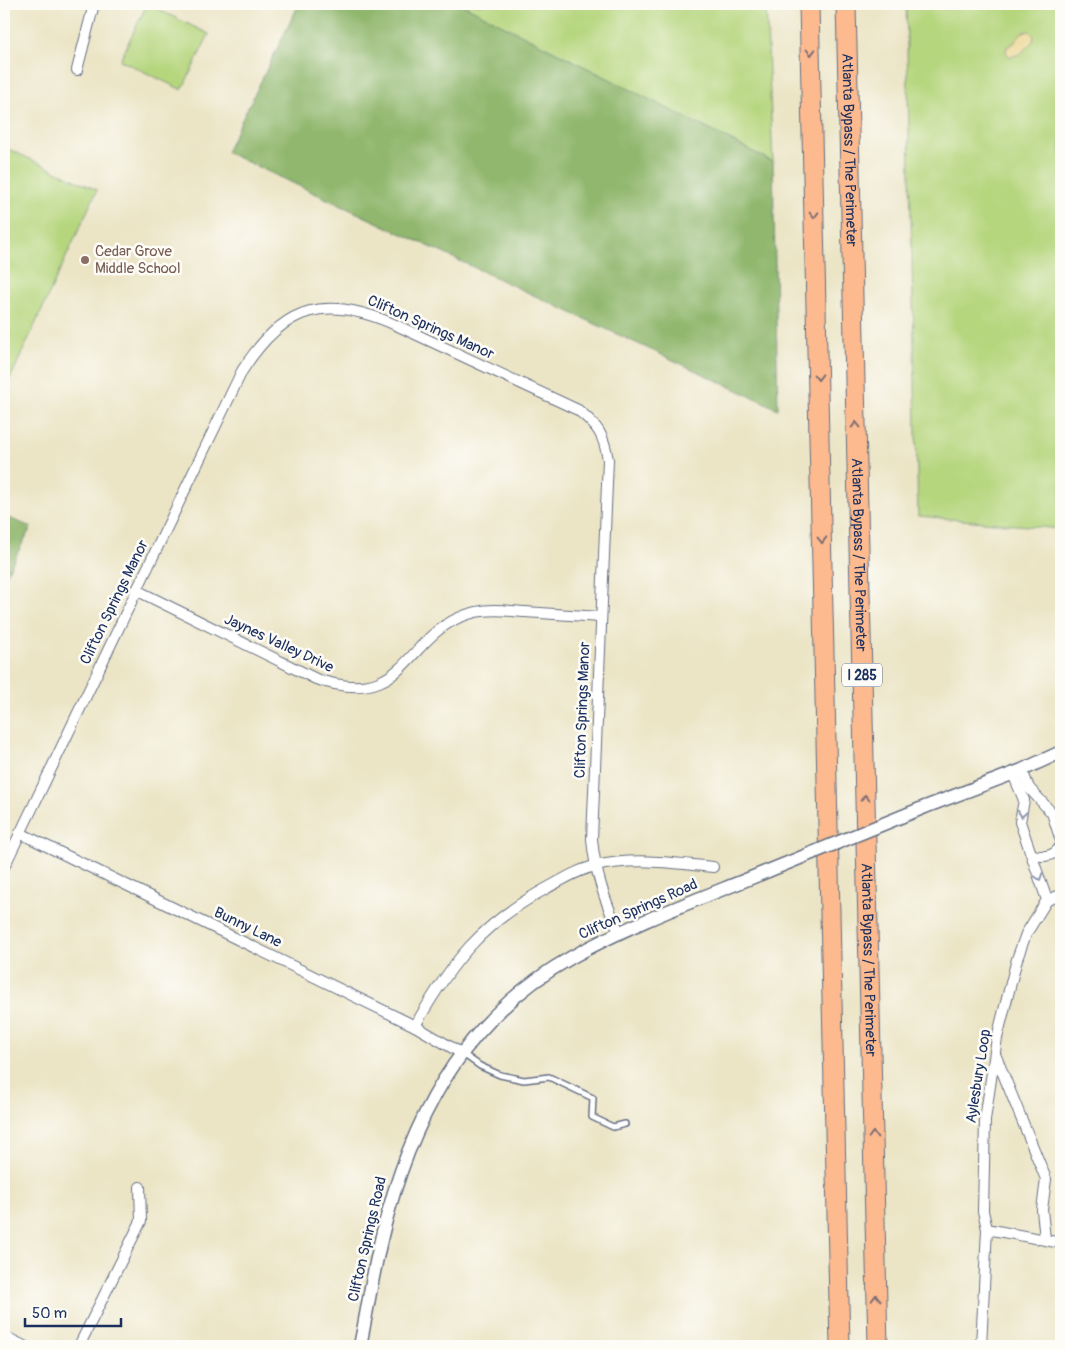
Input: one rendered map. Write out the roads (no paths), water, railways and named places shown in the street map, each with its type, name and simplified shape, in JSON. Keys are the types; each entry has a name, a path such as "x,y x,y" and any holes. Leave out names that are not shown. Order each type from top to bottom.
{"highway":[{"name":"I 285","path":"809,4 840,1346"},
{"name":"Atlanta Bypass / The Perimeter","path":"846,4 878,1346"}],"street":[{"path":"77,70 94,4"},
{"name":"Clifton Springs Manor","path":"4,867 242,371 256,348 272,331 298,315 326,307 351,309 375,315 578,410 593,423 604,440 608,460 592,839 595,866 604,900 619,932"},
{"name":"Jaynes Valley Drive","path":"136,590 316,679 334,685 350,687 370,686 394,675 404,667 425,640 439,629 476,612 494,610 601,616"},
{"name":"Clifton Springs Road","path":"360,1346 387,1214 403,1162 428,1108 461,1053 491,1017 570,958 619,932 925,807 1017,772 1061,752"},
{"path":"1017,772 1052,813 1061,841"},
{"path":"1017,772 1024,800 1020,822 1047,900 1061,895"},
{"name":"Bunny Lane","path":"20,832 415,1026 461,1053"},
{"path":"1032,855 1046,857 1058,850 1061,845"},
{"path":"415,1026 440,982 459,957 482,934 518,904 560,881 595,866 636,861 714,867"},
{"name":"Aylesbury Loop","path":"981,1346 988,1229 983,1211 985,1120 995,1054 1017,958 1026,934 1047,900"},
{"path":"995,1054 1046,1179 1042,1210 1046,1239"},
{"path":"79,1346 141,1221 140,1187"},
{"path":"988,1229 1061,1243"},
{"path":"4,1336 24,1346"}],"lane":[{"path":"461,1053 480,1066 500,1075 524,1080 549,1077 593,1098 592,1117 613,1127 625,1124"}],"place":[{"name":"Cedar Grove Middle School","path":"85,260"}]}
